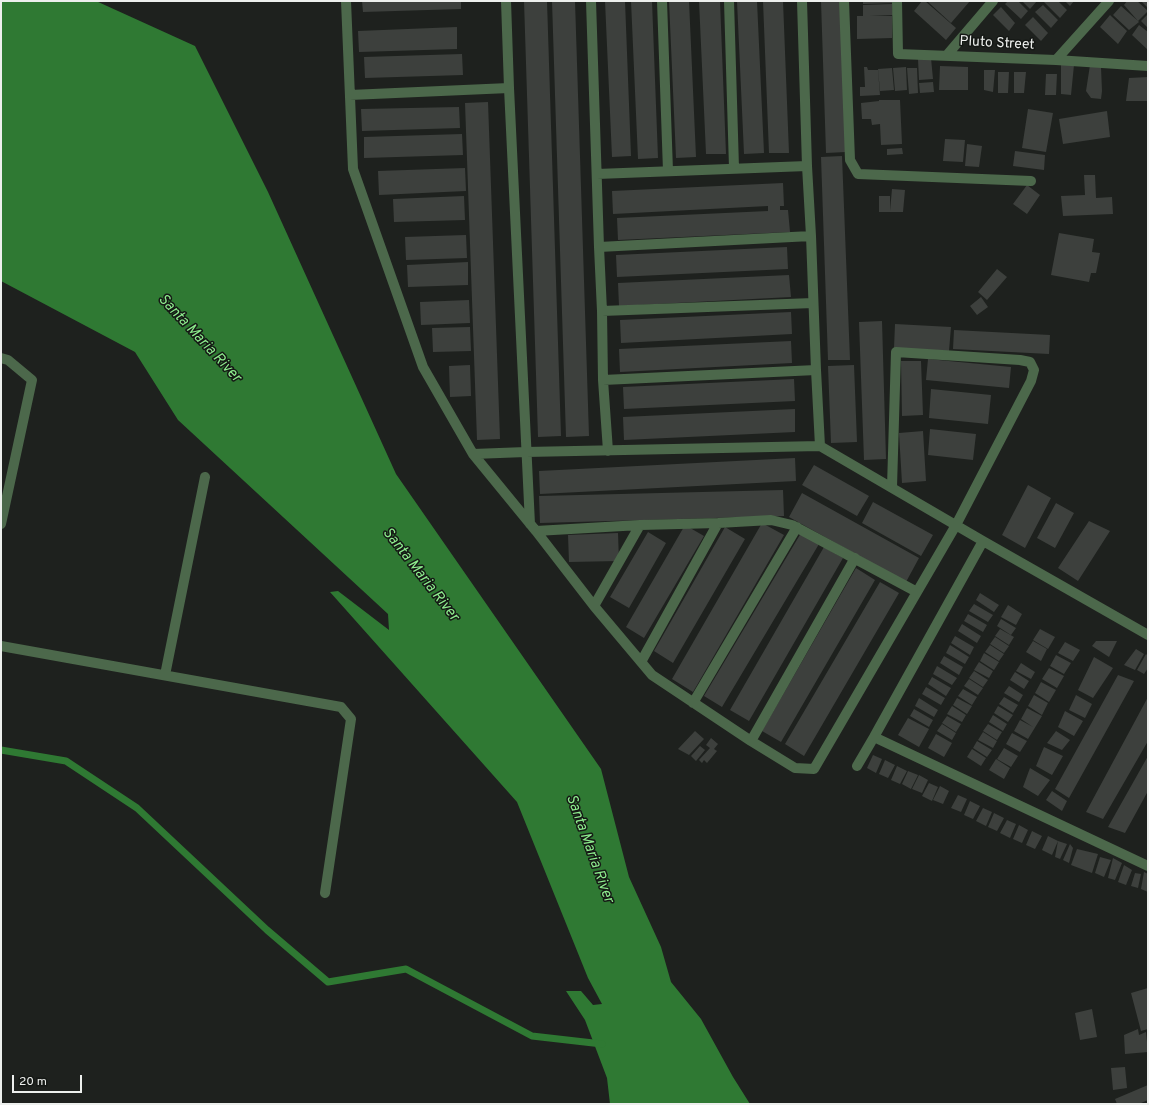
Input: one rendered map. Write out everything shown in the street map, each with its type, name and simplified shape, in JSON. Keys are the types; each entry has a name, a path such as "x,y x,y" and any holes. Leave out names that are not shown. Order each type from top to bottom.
{"street":[{"path":"346,1 353,169 423,367 473,454 533,527 594,606 652,675 751,741 795,768 814,769 956,525 1031,381 1034,370 1030,362 1020,360 896,352 892,487"},
{"path":"506,1 526,452 533,527"},
{"path":"591,1 603,380 608,451"},
{"path":"662,1 668,171"},
{"path":"729,1 734,168"},
{"path":"802,1 807,166 820,446"},
{"path":"844,1 850,160 858,174 1031,181"},
{"name":"Pluto Street","path":"897,1 898,54 1056,60 1148,66"},
{"path":"947,55 993,1"},
{"path":"1056,60 1109,1"},
{"path":"350,95 509,88"},
{"path":"597,174 807,166"},
{"path":"599,247 811,236"},
{"path":"602,311 813,303"},
{"path":"1,358 8,360 32,380 1,524"},
{"path":"603,380 816,370"},
{"path":"473,454 820,446 1148,635"},
{"path":"165,675 205,477"},
{"path":"533,527 718,523 772,520 784,522 797,527 917,592"},
{"path":"641,662 718,523"},
{"path":"594,606 640,525"},
{"path":"693,703 797,527"},
{"path":"857,766 983,541"},
{"path":"751,741 855,558"},
{"path":"1,646 341,707 351,719 325,893"},
{"path":"874,737 1148,866"}],"water":[{"name":"Santa Maria River","path":"1,1 96,1 195,46 268,192 396,474 601,769 629,877 661,947 671,982 701,1019 733,1077 750,1104 610,1104 607,1078 585,1020 566,991 581,991 593,1005 602,1004 588,978 517,802 330,592 338,591 389,630 388,614 178,420 135,352 1,281"}],"building":[{"path":"362,1 461,1 461,9 363,12"},
{"path":"524,1 547,1 561,436 538,437"},
{"path":"552,1 575,1 589,436 566,437"},
{"path":"605,1 625,1 631,156 612,157"},
{"path":"631,1 652,1 658,158 638,159"},
{"path":"669,1 689,1 696,157 676,158"},
{"path":"699,1 720,1 726,154 706,154"},
{"path":"737,1 757,1 764,153 744,154"},
{"path":"763,1 783,1 789,153 769,153"},
{"path":"821,1 841,1 846,152 826,153"},
{"path":"863,1 894,1 894,3 863,4"},
{"path":"922,1 925,1 956,28 946,40 914,11"},
{"path":"927,1 970,1 951,23"},
{"path":"1008,1 1018,1 1028,11 1021,19 1005,4"},
{"path":"1022,1 1037,1 1030,9"},
{"path":"1058,1 1067,10 1060,18 1044,2"},
{"path":"1065,1 1074,1 1070,6"},
{"path":"1127,1 1137,1 1148,11 1138,21 1124,5"},
{"path":"1141,1 1148,1 1148,8"},
{"path":"892,4 893,15 870,16 892,16 892,38 857,39 857,16 863,16 863,5"},
{"path":"1043,5 1058,20 1051,28 1035,12"},
{"path":"1121,6 1139,22 1129,30 1113,15"},
{"path":"1001,7 1015,23 1009,31 993,15"},
{"path":"1148,14 1148,28 1141,21"},
{"path":"1110,15 1127,31 1118,44 1100,27"},
{"path":"1033,17 1048,33 1041,41 1025,25"},
{"path":"1139,25 1148,32 1148,50 1132,35"},
{"path":"457,27 457,49 359,52 358,31"},
{"path":"462,54 463,75 365,78 364,57"},
{"path":"931,58 933,79 919,80 918,59"},
{"path":"1061,63 1074,65 1071,95 1061,94"},
{"path":"1090,65 1101,67 1101,99 1091,98 1086,91"},
{"path":"940,66 968,67 968,90 939,90"},
{"path":"864,67 867,67 868,70 878,70 880,95 860,96 860,87 865,87"},
{"path":"906,67 907,90 895,91 893,68"},
{"path":"892,68 894,90 880,91 878,69"},
{"path":"907,68 917,68 918,93 909,94"},
{"path":"984,70 995,70 993,92 984,90"},
{"path":"998,72 1009,72 1008,93 998,93"},
{"path":"1014,72 1026,72 1024,93 1014,93"},
{"path":"1046,74 1057,74 1056,95 1045,95"},
{"path":"1148,77 1148,101 1126,101 1129,78"},
{"path":"933,82 934,92 920,93 919,83"},
{"path":"879,100 900,100 902,144 881,145 880,124 872,125 871,119 862,119 861,103"},
{"path":"488,102 500,439 477,440 465,103"},
{"path":"459,107 460,128 362,131 361,109"},
{"path":"1028,109 1053,113 1046,152 1022,148"},
{"path":"1107,111 1110,137 1063,144 1059,119"},
{"path":"462,134 463,155 364,158 364,137"},
{"path":"945,139 965,140 963,162 943,161"},
{"path":"967,144 982,146 979,167 965,166"},
{"path":"902,148 903,154 887,155 887,149"},
{"path":"1015,151 1045,155 1044,170 1013,166"},
{"path":"842,156 850,360 828,360 821,157"},
{"path":"465,168 466,191 379,195 378,171"},
{"path":"1084,175 1095,175 1096,198 1112,197 1113,214 1063,216 1061,196 1085,195"},
{"path":"783,183 784,206 780,206 780,210 788,210 790,232 618,240 617,218 768,211 768,206 613,214 612,191"},
{"path":"1027,185 1040,195 1027,214 1013,204"},
{"path":"892,189 905,190 903,212 879,212 879,196 890,196 890,211"},
{"path":"464,196 465,220 394,222 393,199"},
{"path":"1059,233 1094,239 1092,252 1100,253 1096,273 1091,273 1089,282 1051,275"},
{"path":"466,235 467,258 406,260 405,237"},
{"path":"787,247 788,269 617,277 616,255"},
{"path":"468,262 468,285 408,287 407,265"},
{"path":"997,269 1007,277 987,300 978,292"},
{"path":"789,275 791,297 619,306 618,283"},
{"path":"981,297 988,307 977,315 970,306"},
{"path":"469,300 470,323 421,325 420,302"},
{"path":"791,312 792,334 621,343 620,320"},
{"path":"882,321 886,459 864,460 859,322"},
{"path":"895,324 951,327 949,351 894,348"},
{"path":"470,327 471,351 433,352 432,328"},
{"path":"954,330 1050,335 1049,354 953,349"},
{"path":"791,341 792,363 620,372 619,349"},
{"path":"928,359 1011,367 1009,388 926,380"},
{"path":"901,361 921,361 923,415 902,416"},
{"path":"470,365 471,396 450,397 449,366"},
{"path":"854,365 857,442 831,443 828,366"},
{"path":"794,379 795,401 624,409 623,387"},
{"path":"931,389 991,395 988,424 929,418"},
{"path":"795,409 795,432 624,440 623,417"},
{"path":"930,429 976,434 973,460 928,455"},
{"path":"923,431 926,481 902,483 899,433"},
{"path":"795,458 796,481 540,494 539,471"},
{"path":"814,465 869,496 857,516 802,485"},
{"path":"1028,485 1051,498 1025,548 1002,535"},
{"path":"783,490 784,516 540,523 539,496"},
{"path":"802,493 919,558 906,582 789,517"},
{"path":"873,502 933,535 921,556 862,523"},
{"path":"1056,503 1074,513 1055,548 1037,538"},
{"path":"1089,521 1110,531 1078,581 1058,568"},
{"path":"762,523 784,535 693,692 672,679"},
{"path":"685,525 704,536 644,638 626,627"},
{"path":"725,527 745,539 673,663 654,651"},
{"path":"648,532 666,543 629,608 610,597"},
{"path":"618,533 619,561 569,562 568,535"},
{"path":"801,533 819,544 722,707 704,696"},
{"path":"824,547 843,558 749,721 730,710"},
{"path":"856,568 875,580 781,742 762,731"},
{"path":"880,582 899,593 804,756 785,744"},
{"path":"980,593 999,605 994,612 976,600"},
{"path":"974,604 993,615 988,622 969,611"},
{"path":"1008,605 1022,614 1016,625 1001,617"},
{"path":"968,614 987,625 983,632 964,621"},
{"path":"1001,619 1016,628 1011,635 997,626"},
{"path":"962,624 981,636 977,643 958,631"},
{"path":"1000,629 1014,637 1009,645 995,636"},
{"path":"1040,629 1055,637 1048,649 1033,640"},
{"path":"955,636 974,647 970,655 951,643"},
{"path":"995,637 1009,646 1004,653 990,644"},
{"path":"1033,641 1047,649 1041,661 1026,652"},
{"path":"1096,641 1117,641 1109,657 1092,646"},
{"path":"1065,642 1080,650 1073,661 1058,653"},
{"path":"950,645 969,657 965,664 946,653"},
{"path":"990,645 1004,654 999,661 985,652"},
{"path":"1136,649 1144,654 1135,670 1124,665"},
{"path":"984,653 999,662 994,670 980,661"},
{"path":"1146,654 1148,656 1148,668 1144,674 1137,670"},
{"path":"1056,655 1071,663 1064,674 1050,666"},
{"path":"944,656 963,667 959,675 940,663"},
{"path":"1094,657 1113,668 1093,698 1078,690"},
{"path":"979,662 993,671 989,678 974,670"},
{"path":"1021,663 1035,672 1031,679 1016,671"},
{"path":"937,666 957,678 952,685 933,674"},
{"path":"1049,668 1064,676 1057,688 1042,679"},
{"path":"974,671 988,680 983,687 969,678"},
{"path":"1015,672 1029,681 1024,689 1010,680"},
{"path":"1118,675 1134,681 1069,798 1055,789"},
{"path":"932,677 951,688 946,696 928,684"},
{"path":"969,679 983,688 978,695 964,686"},
{"path":"1041,682 1056,690 1049,702 1035,693"},
{"path":"1009,686 1023,695 1019,702 1004,693"},
{"path":"926,687 945,698 941,705 922,694"},
{"path":"963,689 977,697 972,705 958,696"},
{"path":"1034,695 1048,703 1042,715 1028,706"},
{"path":"1076,695 1092,704 1085,718 1069,710"},
{"path":"1004,697 1018,705 1013,713 999,704"},
{"path":"1148,697 1148,741 1103,819 1086,812"},
{"path":"919,698 938,710 934,717 915,706"},
{"path":"957,698 972,706 967,714 953,705"},
{"path":"952,706 966,715 962,722 947,714"},
{"path":"998,706 1013,715 1008,722 994,713"},
{"path":"1027,708 1042,716 1028,739 1014,731 1020,720 1033,727 1021,719"},
{"path":"914,709 933,720 929,727 910,716"},
{"path":"1065,711 1083,721 1074,736 1058,727"},
{"path":"993,715 1007,724 1003,731 989,722"},
{"path":"947,716 961,724 956,732 942,723"},
{"path":"908,718 929,729 919,747 898,735"},
{"path":"942,724 956,733 952,740 937,731"},
{"path":"988,724 1002,732 997,740 983,731"},
{"path":"695,731 704,739 689,755 678,749"},
{"path":"1056,731 1070,740 1062,750 1047,743"},
{"path":"983,732 997,741 993,748 978,740"},
{"path":"1012,733 1027,741 1020,752 1006,744"},
{"path":"936,734 952,743 944,757 928,748"},
{"path":"711,738 718,744 714,749 717,751 707,763 704,760 702,763 699,760 710,748 706,745"},
{"path":"977,741 992,750 987,757 973,748"},
{"path":"700,746 705,750 696,761 691,756"},
{"path":"1044,747 1063,756 1052,775 1036,766"},
{"path":"1004,748 1018,756 1011,767 997,759"},
{"path":"972,749 986,758 981,766 967,757"},
{"path":"873,755 882,759 876,773 867,768"},
{"path":"1148,756 1148,791 1125,833 1108,827"},
{"path":"996,759 1010,768 1004,779 989,770"},
{"path":"885,760 895,765 888,778 879,774"},
{"path":"897,766 907,771 900,784 891,780"},
{"path":"1030,768 1050,780 1038,796 1023,787"},
{"path":"908,771 918,775 911,789 902,784"},
{"path":"919,775 928,780 922,793 912,789"},
{"path":"929,783 938,787 932,801 922,796"},
{"path":"940,786 949,791 943,804 933,800"},
{"path":"1052,791 1067,801 1062,811 1046,800"},
{"path":"958,795 967,799 961,812 951,808"},
{"path":"970,801 980,806 973,819 964,815"},
{"path":"983,808 992,812 986,826 976,821"},
{"path":"994,813 1004,818 997,831 988,827"},
{"path":"1007,820 1016,824 1010,838 1000,833"},
{"path":"1019,825 1028,830 1022,843 1013,839"},
{"path":"1032,831 1042,836 1035,849 1026,845"},
{"path":"1048,836 1058,841 1052,855 1042,850"},
{"path":"1058,841 1067,844 1060,859 1055,857"},
{"path":"1070,844 1073,848 1069,863 1063,860"},
{"path":"1077,849 1098,854 1092,873 1071,865"},
{"path":"1100,857 1111,860 1104,877 1095,873"},
{"path":"1113,858 1122,863 1115,880 1108,878"},
{"path":"1124,865 1132,870 1126,885 1118,882"},
{"path":"1144,872 1148,874 1148,892 1141,889"},
{"path":"1135,873 1141,874 1138,888 1131,886"},
{"path":"1148,988 1148,1029 1141,1031 1131,993"},
{"path":"1092,1009 1097,1037 1080,1040 1075,1013"},
{"path":"1138,1029 1139,1035 1146,1032 1148,1052 1125,1054 1124,1035"},
{"path":"1125,1067 1127,1088 1113,1090 1111,1068"},
{"path":"1148,1085 1148,1100 1139,1104 1117,1104 1115,1099"}],"waterway":[{"path":"1,750 66,761 137,808 267,930 328,982 406,969 532,1036 602,1044"}]}
